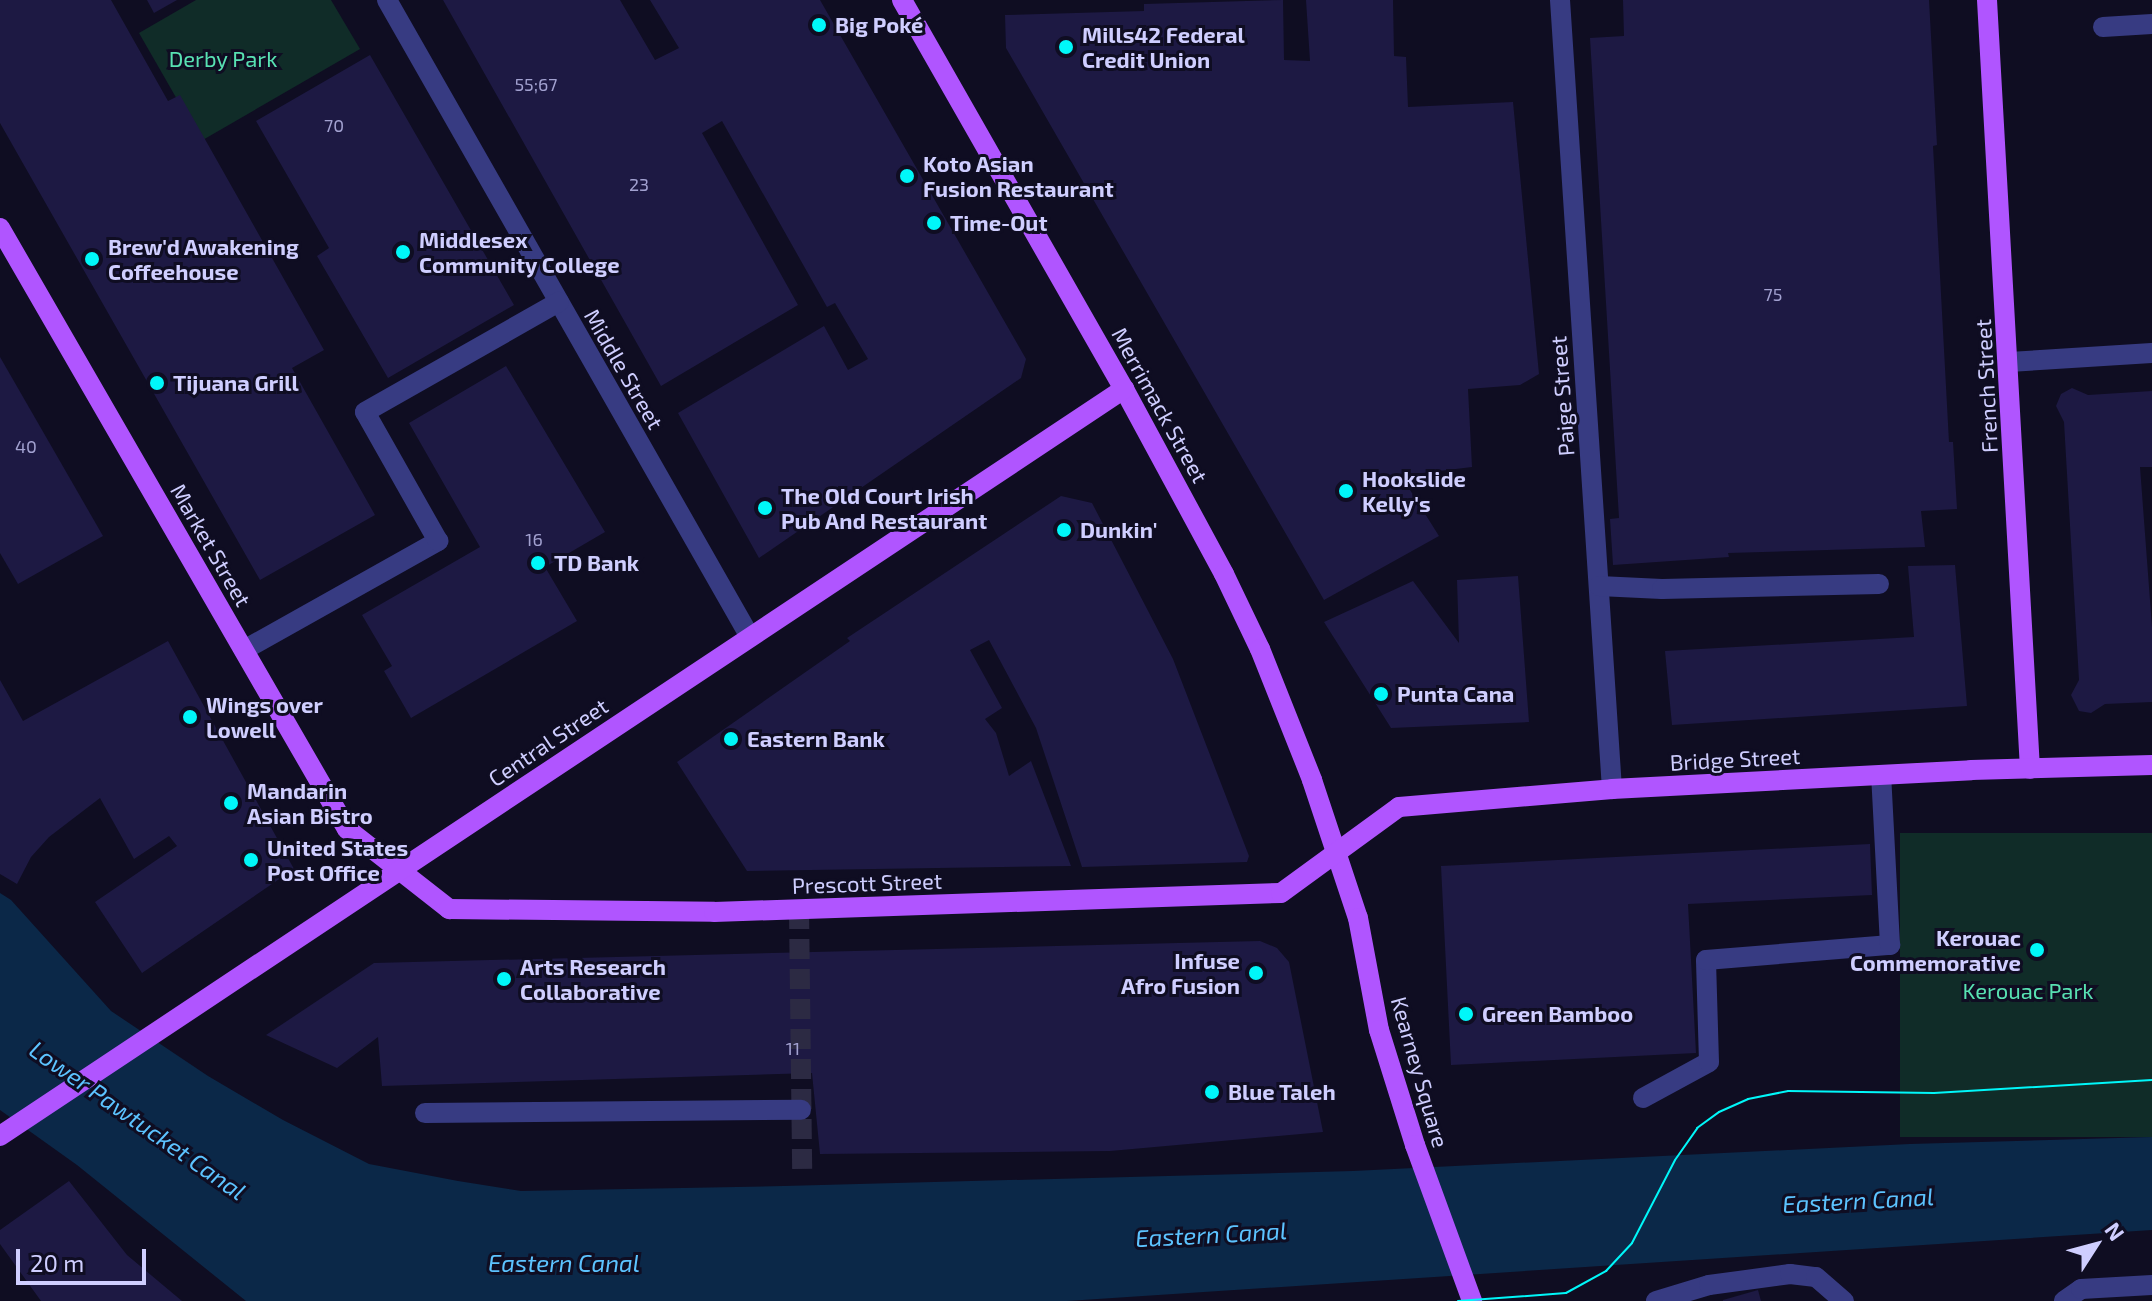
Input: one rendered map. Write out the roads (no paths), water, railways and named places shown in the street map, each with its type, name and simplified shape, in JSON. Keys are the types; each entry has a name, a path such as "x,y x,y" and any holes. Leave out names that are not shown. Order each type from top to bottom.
{"main road":[{"name":"Merrimack Street","path":"902,0 1124,389 1224,574 1260,649 1336,853"},
{"name":"French Street","path":"1987,0 2030,769"},
{"name":"Market Street","path":"0,228 347,829 399,869"},
{"name":"Central Street","path":"0,1136 182,1018 399,869 1124,389"},
{"name":"Bridge Street","path":"1336,853 1399,807 1612,789 2152,765"},
{"name":"Prescott Street","path":"399,869 449,909 714,912 1281,893 1336,853"},
{"name":"Kearney Square","path":"1336,853 1358,918 1379,1030 1415,1145 1470,1296"}],"street":[{"name":"Middle Street","path":"387,0 750,637"},
{"name":"Paige Street","path":"1560,0 1612,789"},
{"path":"2103,27 2152,24"},
{"path":"244,650 438,541 365,412 559,302"},
{"path":"2009,362 2152,353"},
{"path":"1599,586 1662,589 1879,584"},
{"path":"1643,1098 1709,1062 1706,960 1890,945 1881,776"},
{"path":"425,1113 801,1110"},
{"path":"1656,1301 1709,1285 1790,1274 1816,1277 1844,1301"},
{"path":"2064,1301 2081,1289 2152,1285"}],"water":[{"path":"0,893 11,900 111,1011 208,1076 283,1120 369,1164 521,1191 1353,1171 1910,1144 2152,1137 2152,1230 1067,1301 246,1301 77,1165 0,1110"}],"tunnel":[{"path":"799,909 802,1169"}],"tram line":[{"path":"1458,1301 1566,1293 1606,1271 1632,1243 1675,1160 1697,1128 1719,1112 1748,1099 1788,1091 1934,1093 2152,1080"}],"place":[{"name":"Big Poké","path":"819,25"},
{"name":"Mills42 Federal Credit Union","path":"1066,47"},
{"name":"Koto Asian Fusion Restaurant","path":"907,176"},
{"name":"Time-Out","path":"934,223"},
{"name":"Middlesex Community College","path":"403,252"},
{"name":"Brew'd Awakening Coffeehouse","path":"92,259"},
{"name":"Tijuana Grill","path":"157,383"},
{"name":"Hookslide Kelly's","path":"1346,491"},
{"name":"The Old Court Irish Pub And Restaurant","path":"765,508"},
{"name":"Dunkin'","path":"1064,530"},
{"name":"TD Bank","path":"538,563"},
{"name":"Punta Cana","path":"1381,694"},
{"name":"Wings over Lowell","path":"190,717"},
{"name":"Eastern Bank","path":"731,739"},
{"name":"Mandarin Asian Bistro","path":"231,803"},
{"name":"United States Post Office","path":"251,860"},
{"name":"Kerouac Commemorative","path":"2037,950"},
{"name":"Infuse Afro Fusion","path":"1256,973"},
{"name":"Arts Research Collaborative","path":"504,979"},
{"name":"Green Bamboo","path":"1466,1014"},
{"name":"Blue Taleh","path":"1212,1092"}],"park label":[{"name":"Derby Park","path":"223,59"},
{"name":"Kerouac Park","path":"2028,991"}],"water label":[{"name":"Lower Pawtucket Canal","path":"138,1120"},
{"name":"Eastern Canal","path":"1858,1200"},
{"name":"Eastern Canal","path":"1211,1234"},
{"name":"Eastern Canal","path":"564,1263"}]}
